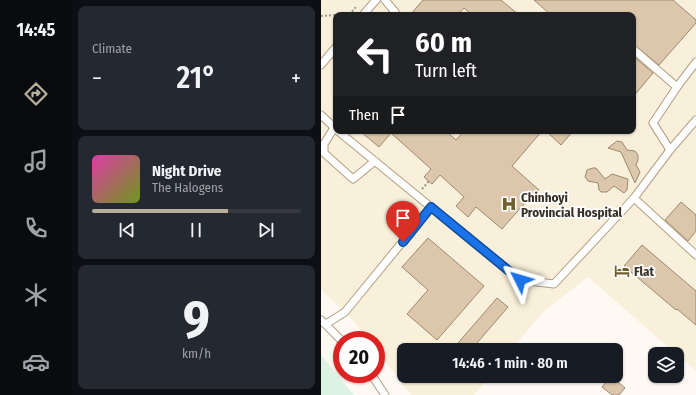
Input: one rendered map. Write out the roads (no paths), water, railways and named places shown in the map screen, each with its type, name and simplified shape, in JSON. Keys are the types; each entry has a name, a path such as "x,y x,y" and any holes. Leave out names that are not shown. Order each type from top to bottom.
{"lane":[{"path":"366,12 376,0"},
{"path":"385,0 395,12"},
{"path":"321,66 333,51"},
{"path":"636,52 677,87"},
{"path":"670,150 653,123 696,62"},
{"path":"321,115 333,126"},
{"path":"342,134 520,280 554,284 634,198 670,150 696,120"},
{"path":"333,133 324,144 324,153 353,179 375,161"},
{"path":"634,198 696,255"},
{"path":"333,332 323,322 345,312 431,207"},
{"path":"377,383 385,395"}],"place":[{"name":"Chinhoyi Provincial Hospital","path":"509,204"},
{"name":"Flat","path":"622,271"}]}
